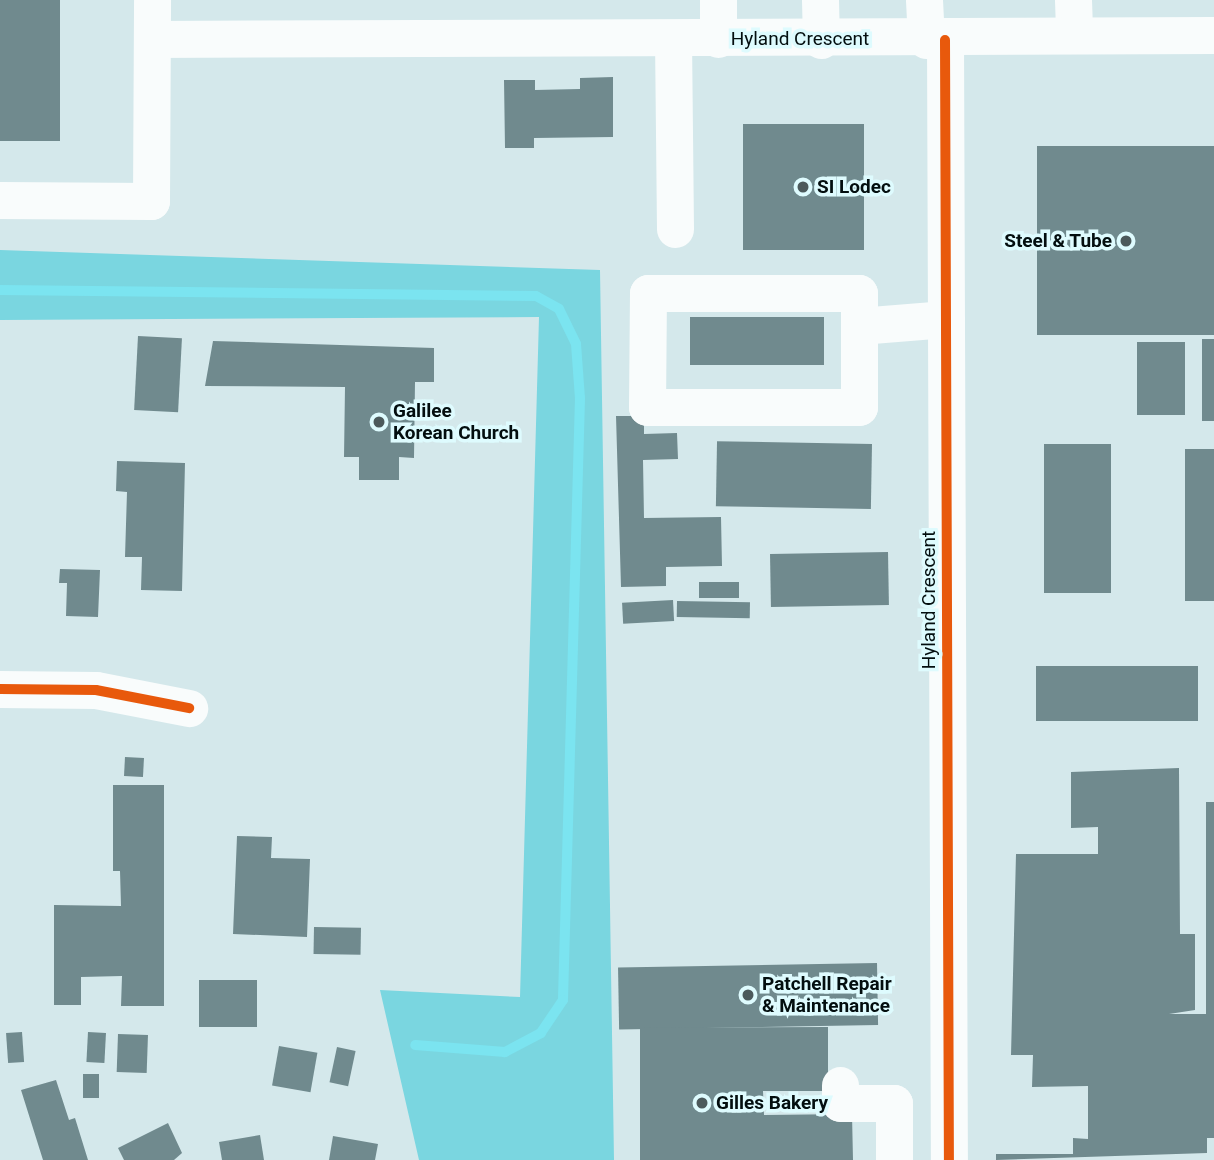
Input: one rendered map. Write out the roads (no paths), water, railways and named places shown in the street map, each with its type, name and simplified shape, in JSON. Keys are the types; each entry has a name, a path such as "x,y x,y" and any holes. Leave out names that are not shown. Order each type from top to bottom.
{"street":[{"path":"0,200 151,201 152,0"},
{"path":"718,0 718,39"},
{"path":"820,0 821,40"},
{"path":"924,0 935,40"},
{"name":"Hyland Crescent","path":"152,39 935,40 1074,18 1214,35"},
{"path":"663,38 675,229"},
{"name":"Hyland Crescent","path":"935,40 946,320 948,1160"},
{"path":"648,293 859,293 859,326 859,407 648,407 648,293"},
{"path":"859,326 946,320"},
{"path":"0,688 96,690 189,708"},
{"path":"840,1085 840,1103 894,1103 894,1160"}],"waterway":[{"path":"0,290 536,296 559,309 576,344 580,398 563,1000 541,1033 505,1052 415,1045"}],"place":[{"name":"SI Lodec","path":"803,187"},
{"name":"Steel & Tube","path":"1126,241"},
{"name":"Galilee Korean Church","path":"379,422"},
{"name":"Patchell Repair & Maintenance","path":"748,995"},
{"name":"Gilles Bakery","path":"702,1103"}]}
